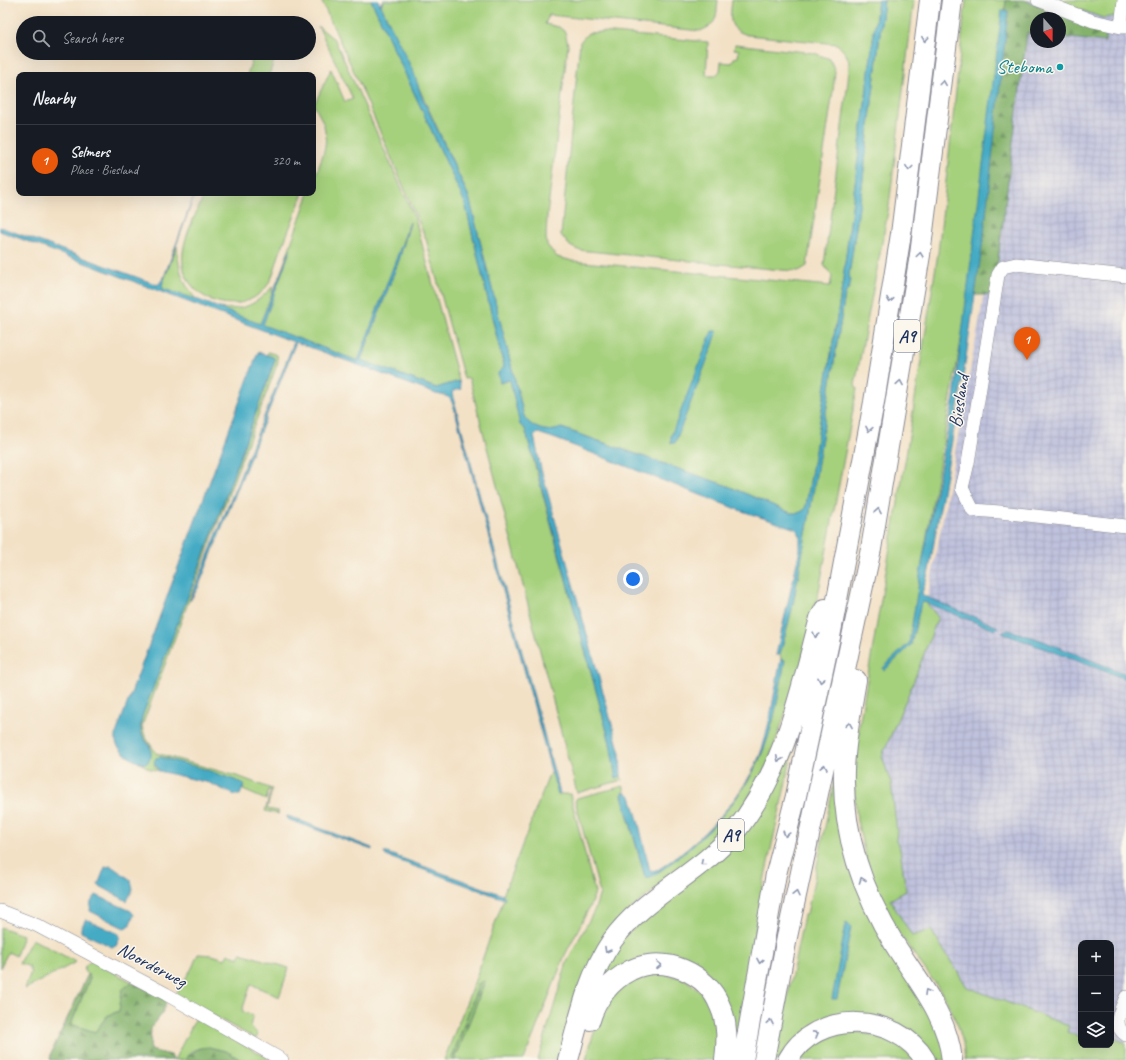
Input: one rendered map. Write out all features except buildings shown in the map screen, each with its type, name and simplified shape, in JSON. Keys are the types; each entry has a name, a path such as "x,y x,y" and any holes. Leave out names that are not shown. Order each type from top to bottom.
{"highway":[{"name":"A9","path":"743,1060 776,874 796,796 843,574 874,402 901,234 930,0"},
{"name":"A9","path":"764,1060 787,937 871,549 920,255 952,0"},
{"name":"A9","path":"871,549 870,601 862,637 845,755 844,770 846,820 857,866 866,890 882,924 936,1008 944,1027 952,1060"},
{"name":"A9","path":"568,1060 591,981 612,941 636,915 708,859 734,833 752,809 770,778 783,750 796,709 820,618 843,574"},
{"path":"578,1060 594,1008 603,993 614,981 633,969 658,965 674,966 690,972 706,984 713,992 721,1006 725,1019 727,1031 725,1060"},
{"path":"788,1060 798,1047 815,1034 834,1026 855,1023 867,1023 894,1032 911,1043 925,1060"}],"street":[{"path":"1038,0 1093,21 1124,27 1124,0"},
{"name":"Biesland","path":"1126,276 1016,264 1003,267 998,274 968,463 962,488 973,510 1126,526"},
{"name":"Noorderweg","path":"0,911 36,925 166,994 282,1060"},
{"path":"1126,997 1118,1017 1118,1025 1121,1032 1126,1035"}],"shaded area":[{"path":"1022,0 1126,0 1126,1060 1007,1060 1021,1009 967,987 931,930 912,937 889,900 900,849 896,840 897,831 891,783 882,756 915,654 932,577 981,312 1023,11"}],"green space":[{"path":"321,0 371,0 465,203 504,368 498,373 500,383 510,380 520,425 525,429 610,743 616,778 621,776 622,780 577,793 469,378 464,379 426,239 360,85"},
{"path":"383,0 718,0 716,15 713,23 700,31 549,15 545,24 559,27 565,32 568,45 547,216 547,245 557,257 573,261 830,286 832,276 824,265 848,81 849,64 847,57 837,44 741,33 736,30 731,22 732,0 878,0 842,287 806,506 803,511 791,513 728,486 562,428 557,430 541,429 531,424 527,420 524,416 469,197 381,5"},
{"path":"884,0 914,0 889,206 855,385 857,389 818,596 798,678 762,780 721,837 632,908 561,1060 538,1060 567,962 595,909 600,893 575,801 577,798 624,786 622,796 645,877 648,878 681,854 712,826 726,810 750,777 765,747 769,735 776,710 785,660 781,659 780,655 792,609 809,518 845,294 850,283 849,276 862,187"},
{"path":"966,0 1006,0 987,175 969,295 918,593 938,617 913,683 882,756 891,783 897,831 896,840 900,849 906,891 890,900 912,936 931,930 967,987 1069,1026 1067,1032 1078,1036 1078,1048 1114,1048 1114,1038 1126,1043 1126,1060 965,1060 963,1043 956,1019 940,990 893,925 869,871 857,821 854,788 859,726 905,462 938,253"},
{"path":"1006,0 1024,0 1058,12 1030,12 1030,33 1027,33 996,276 991,295 969,295 987,175"},
{"path":"1054,0 1124,0 1117,16 1103,18"},
{"path":"1066,15 1106,29 1105,42 1066,38"},
{"path":"318,26 335,40 415,218 459,381 437,388 361,360 399,260 410,223 358,361 262,325 308,196 316,196 316,174 325,147 326,139 323,124 316,109 316,101 331,69 345,102 353,99"},
{"path":"602,32 708,42 706,75 716,75 720,71 721,62 732,63 734,58 738,57 739,50 734,49 735,44 814,53 830,59 835,71 833,91 807,266 799,271 781,270 578,250 570,246 561,235 580,42 588,33"},
{"path":"252,60 274,60 270,72 248,72"},
{"path":"204,196 302,196 279,255 273,275 267,286 257,296 245,302 231,304 218,302 206,297 195,289 187,278 183,265 184,247 190,228"},
{"path":"177,246 184,280 196,299 163,289 162,285"},
{"path":"273,286 271,296 260,324 218,308 227,309 249,305 261,298"},
{"path":"268,352 277,355 278,362 142,726 145,736 156,753 240,777 272,789 267,809 278,811 279,814 265,811 271,791 269,789 266,800 243,790 243,783 166,758 160,757 154,765 159,771 150,769 138,762 143,764 151,747 141,732 143,714 213,531 275,361 273,357 267,355"},
{"path":"803,705 765,876 735,1049 728,1019 678,964 604,987 601,971 620,940 710,863"},
{"path":"839,759 839,804 924,996 949,1060 931,1060 859,1019 784,1060 775,1060 804,915 807,914"},
{"path":"551,770 558,794 570,794 595,893 565,955 524,1060 444,1060 474,983 504,898 506,898 503,895"},
{"path":"0,927 23,935 16,956 8,952 0,968"},
{"path":"32,939 76,962 25,989 31,971 29,970 30,967 19,963"},
{"path":"241,953 289,968 279,997 251,984 242,1011 253,1016 250,1026 258,1034 256,1039 175,995 192,968 198,954 212,955 225,959 228,954 239,958"},
{"path":"91,960 132,982 119,1011 107,1016 95,1032 73,1025 72,1022 90,978 84,971 85,966"},
{"path":"661,973 685,979 705,995 717,1021 717,1060 586,1060 595,1029 608,1001 629,981 644,975"},
{"path":"88,974 90,978 72,1022 73,1025 95,1032 107,1016 119,1011 122,990 132,982 163,997 166,1002 162,1014 151,1028 150,1050 171,1055 173,1060 50,1060 51,1053"},
{"path":"485,981 455,1060 451,1060 479,983"},
{"path":"196,1018 272,1060 241,1060 226,1051 199,1048 192,1051 185,1060 174,1060"},
{"path":"855,1032 874,1035 888,1040 915,1060 799,1060 811,1048 824,1040"},
{"path":"209,1047 226,1051 241,1060 185,1060 196,1050"}],"water":[{"path":"371,0 378,0 380,5 383,0 381,6 414,73 421,95 469,197 524,416 527,420 531,424 541,429 556,430 561,428 728,486 791,513 798,513 803,511 806,506 842,287 878,0 884,0 862,187 849,275 850,283 845,294 809,518 792,609 780,655 776,655 800,549 800,535 796,529 739,510 556,439 538,433 534,436 541,469 620,753 621,776 616,778 610,743 525,429 520,425 510,380 500,383 498,373 504,367 465,203"},
{"path":"1002,10 1008,11 984,233 963,378 929,571 922,593 924,596 998,627 995,630 924,602 921,603 911,645 884,671 883,668 909,643 921,569 954,398"},
{"path":"194,196 162,285 163,289 196,299 260,324 291,248 263,325 358,361 410,222 399,260 361,360 436,388 459,381 461,389 453,391 452,393 560,793 558,794 551,770 455,411 449,398 296,342 198,588 190,601 294,342 0,231 0,227 158,285 164,277"},
{"path":"712,331 716,331 717,333 713,345 675,443 671,443 671,436"},
{"path":"258,352 273,357 275,360 213,531 143,714 141,730 142,735 151,751 151,757 147,763 139,762 126,755 117,745 117,731"},
{"path":"1008,630 1038,639 1126,674 1126,679 1002,633"},
{"path":"781,659 785,660 769,735 751,776 728,809 715,824 685,852 653,876 647,878 645,877 622,794 624,792 631,796 650,871 656,871 672,860 704,833 734,800 746,782 756,764 763,746 771,714"},
{"path":"160,757 204,769 243,783 244,785 240,795 235,795 209,783 159,771 154,762 156,758"},
{"path":"288,816 372,848 372,850 287,819 286,817"},
{"path":"384,853 503,895 506,898 504,899 386,856"},
{"path":"111,866 131,880 133,889 127,901 98,885 105,867"},
{"path":"96,895 131,911 134,915 129,926 124,928 90,911 91,902"},
{"path":"86,919 119,934 120,937 116,946 112,947 81,932 81,928"},
{"path":"846,923 851,927 837,999 832,999"}],"place":[{"name":"Steboma","path":"1060,67"},
{"name":"Selmers","path":"1027,360"}]}
